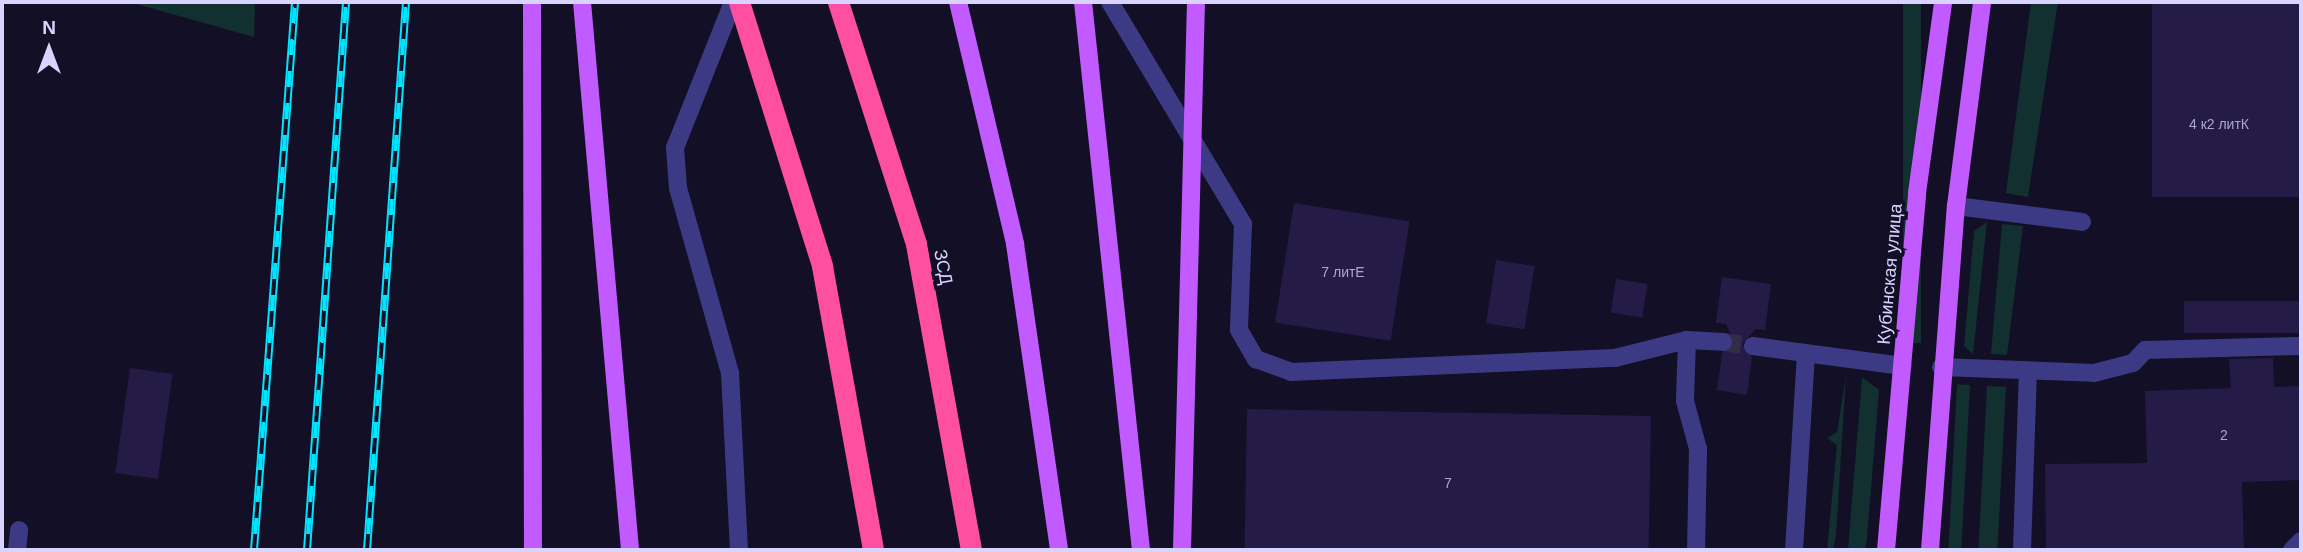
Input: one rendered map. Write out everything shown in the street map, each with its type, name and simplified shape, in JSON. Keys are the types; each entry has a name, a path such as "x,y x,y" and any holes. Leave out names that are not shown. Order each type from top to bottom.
{"highway":[{"path":"739,2 822,266 873,550"},
{"name":"ЗСД","path":"838,2 916,244 971,550"}],"main road":[{"path":"532,2 533,550"},
{"path":"582,2 629,550"},
{"path":"958,2 1015,244 1059,550"},
{"path":"1083,2 1141,550"},
{"path":"1182,550 1196,2"},
{"name":"Кубинская улица","path":"1885,550 1917,193 1943,2"},
{"path":"1930,550 1941,368 1956,206 1982,2"}],"lane":[{"path":"733,2 675,148 678,188 730,373 739,550"},
{"path":"1110,2 1243,224 1239,330 1256,359 1291,372 1615,358 1687,340 1723,342"},
{"path":"1956,206 2082,222"},
{"path":"1687,340 1685,401 1698,449 1696,550"},
{"path":"1754,346 1903,366"},
{"path":"1941,368 2028,372 2116,370 2145,350 2301,346"},
{"path":"1794,550 1806,354"},
{"path":"2022,550 2028,372"},
{"path":"17,550 19,530"},
{"path":"2292,550 2301,541"}],"green space":[{"path":"129,2 255,2 254,37"},
{"path":"1903,2 1921,2 1921,343 1903,343"},
{"path":"2031,2 2058,2 2028,197 2006,193"},
{"path":"1987,222 1973,354 1964,346 1974,231"},
{"path":"2002,224 2023,226 2007,355 1991,354"},
{"path":"1846,376 1836,535 1833,550 1827,550 1837,445 1827,438 1837,432"},
{"path":"1862,377 1879,390 1865,550 1848,550"},
{"path":"1957,384 1970,385 1961,550 1948,549"},
{"path":"1987,386 2006,387 1997,550 1978,550"}],"building":[{"path":"2152,2 2299,2 2299,197 2152,197"},
{"path":"1294,203 1410,221 1391,341 1275,323"},
{"path":"1496,260 1535,266 1525,329 1486,323"},
{"path":"1722,277 1771,284 1765,330 1756,329 1742,344 1752,357 1747,395 1717,390 1722,353 1734,342 1726,324 1716,323"},
{"path":"1616,279 1648,284 1642,318 1611,313"},
{"path":"2184,301 2301,301 2301,333 2184,333"},
{"path":"2273,358 2274,387 2301,386 2301,480 2242,482 2244,550 2046,550 2045,464 2147,463 2145,391 2231,388 2229,359"},
{"path":"130,368 173,374 158,479 115,473"},
{"path":"1247,409 1651,416 1649,550 1245,550"}],"tunnel":[{"path":"1723,342 1753,346"}],"railway":[{"path":"254,550 295,2"},
{"path":"307,550 346,2"},
{"path":"367,550 406,2"}]}
